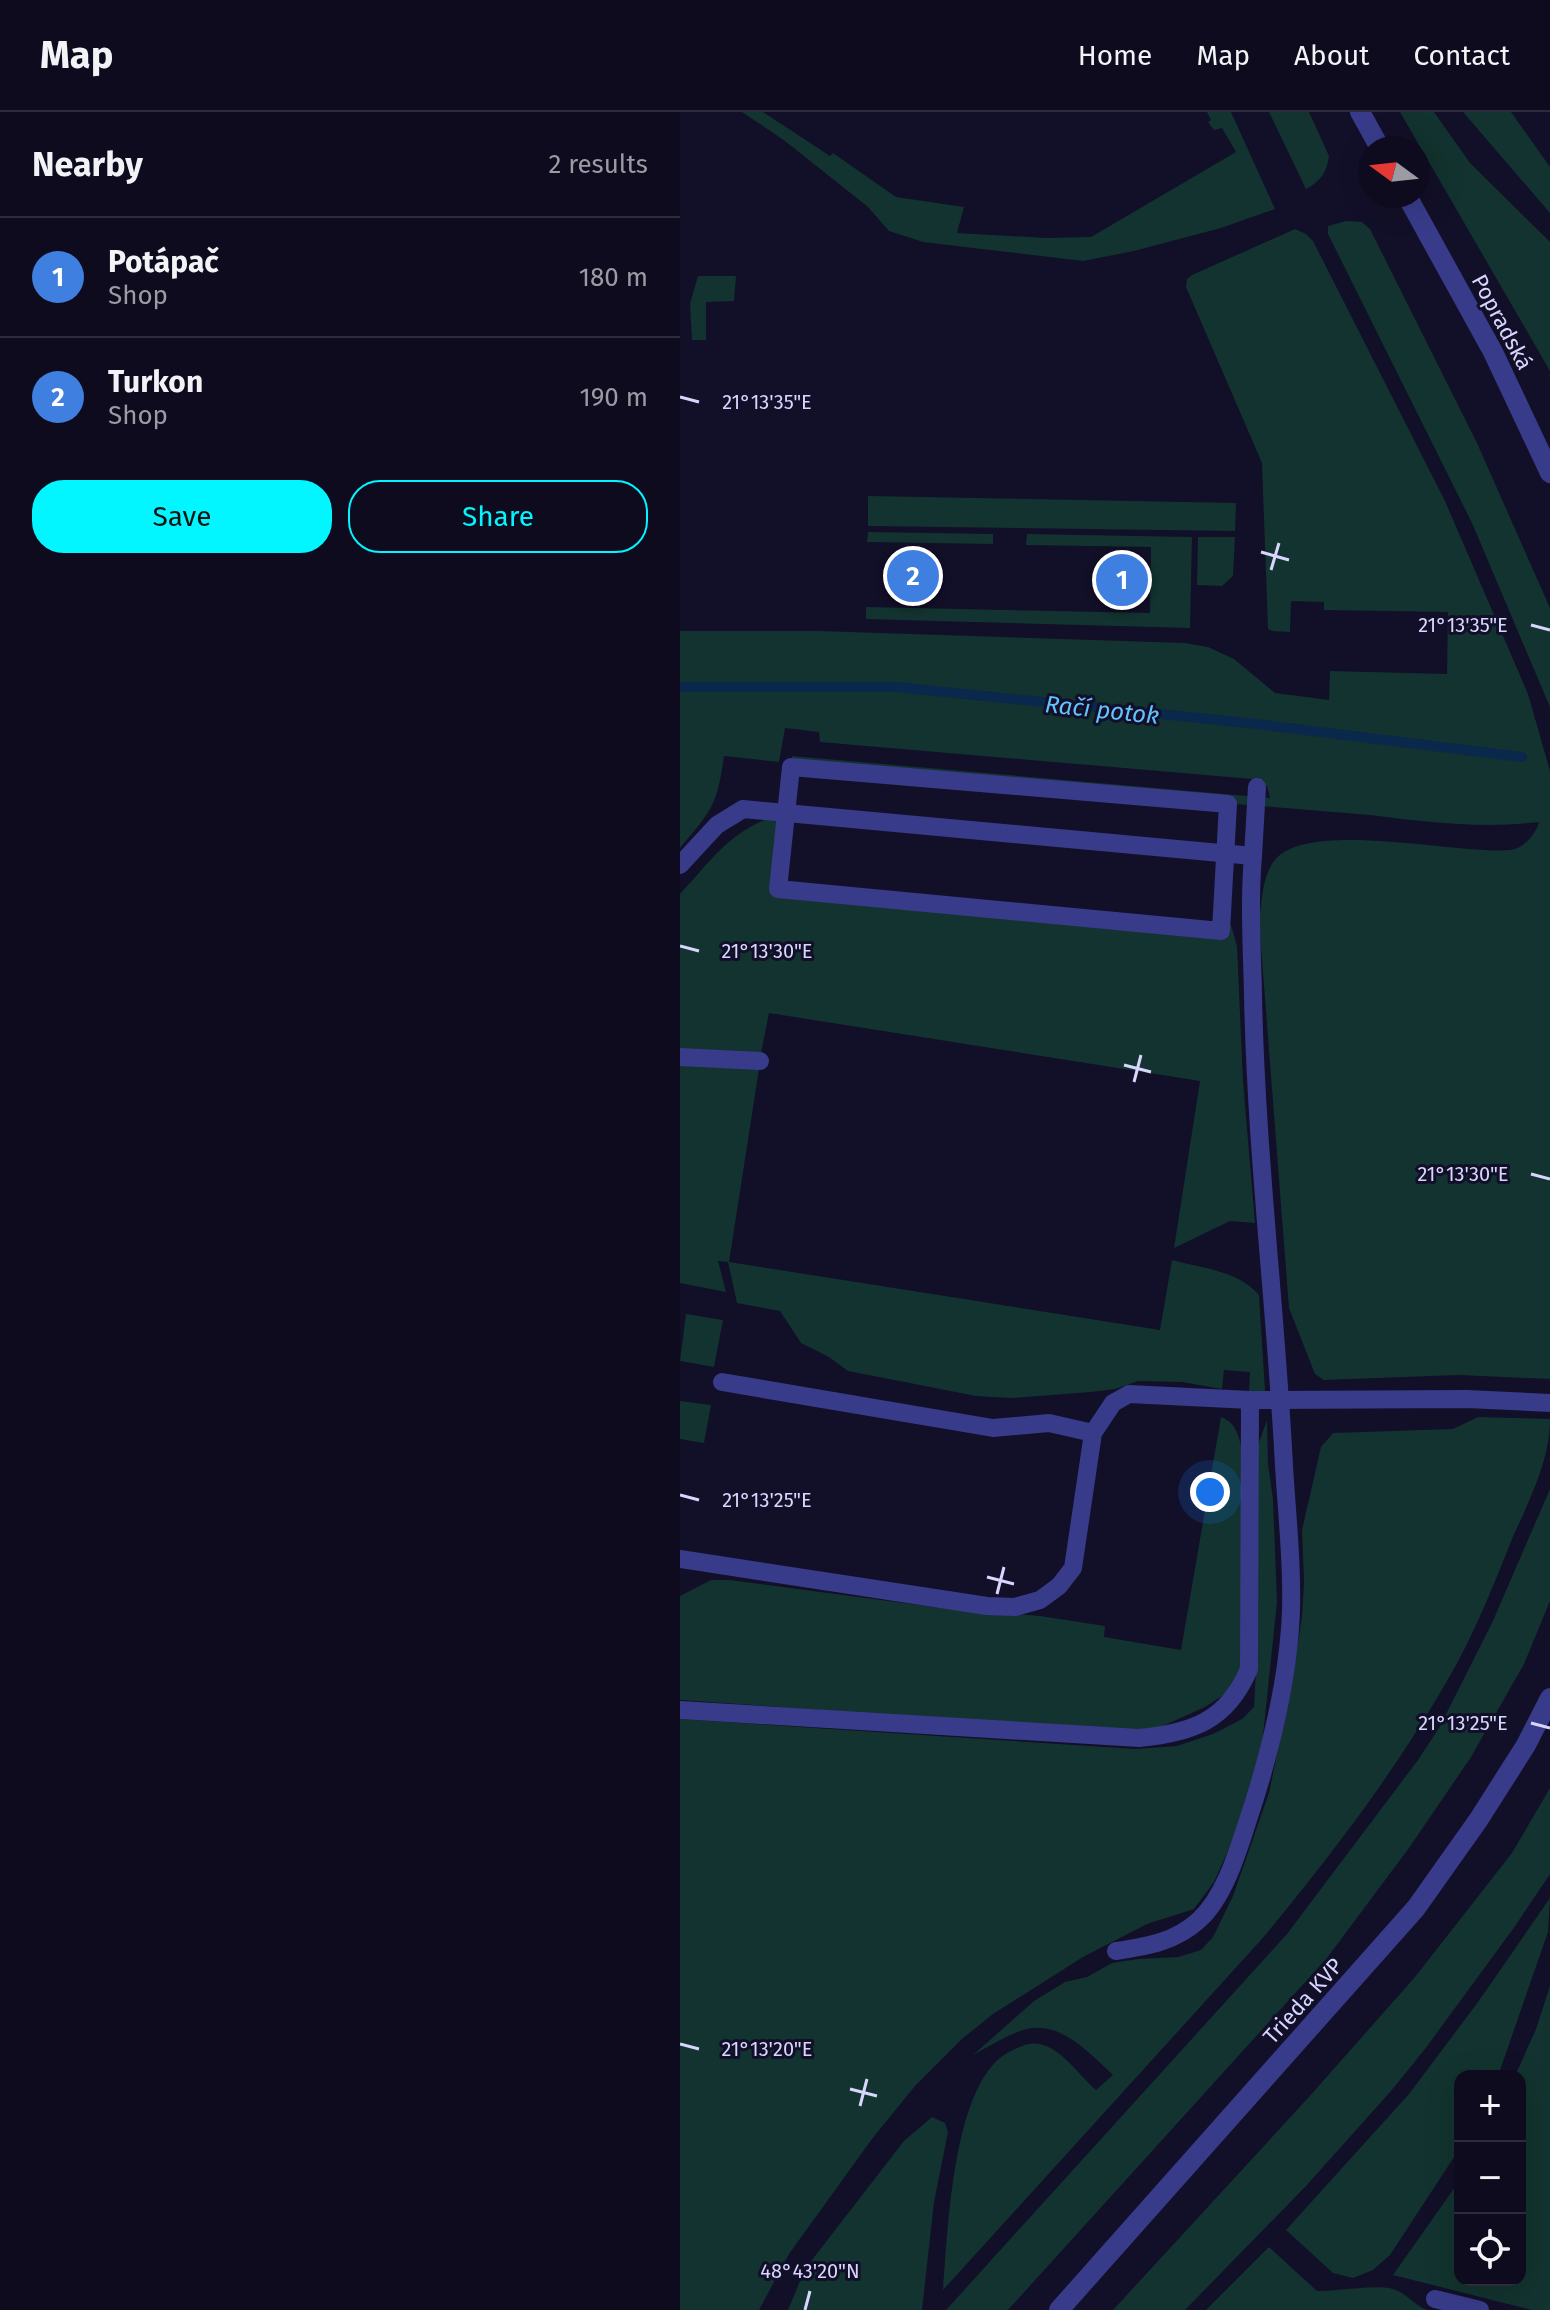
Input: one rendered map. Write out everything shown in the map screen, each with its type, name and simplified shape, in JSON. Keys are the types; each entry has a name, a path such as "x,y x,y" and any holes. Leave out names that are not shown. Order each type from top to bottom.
{"street":[{"path":"1360,112 1373,136"},
{"name":"Popradská","path":"1414,208 1493,352 1550,473"},
{"name":"Trieda KVP","path":"1059,2310 1416,1908 1479,1819 1526,1745 1550,1698"}],"lane":[{"path":"791,767 1228,804 1221,931 778,889 786,811 791,767"},
{"path":"1116,1951 1157,1945 1182,1933 1202,1917 1217,1895 1241,1842 1266,1767 1282,1690 1290,1626 1281,1401 1253,1050 1250,928 1257,787"},
{"path":"680,865 730,815 743,809 1253,856"},
{"path":"680,1057 760,1061"},
{"path":"722,1382 993,1428 1049,1423 1093,1433"},
{"path":"680,1559 987,1606 1015,1607 1040,1600 1059,1586 1073,1568 1093,1433 1113,1403 1129,1394 1281,1401 1452,1399 1550,1403"},
{"path":"680,1710 1139,1738 1166,1736 1209,1720 1240,1692 1249,1669 1250,1400"},
{"path":"1435,2299 1480,2310"}],"green space":[{"path":"742,112 763,112 830,156 833,153 896,197 964,207 957,233 1047,238 1091,237 1236,152 1222,128 1214,130 1208,122 1211,120 1207,112 1231,112 1275,209 1221,228 1083,261 923,242 889,231 868,207 785,141"},
{"path":"1269,112 1309,112 1329,156 1322,176 1306,189"},
{"path":"1400,112 1434,112 1470,163 1550,242 1550,371 1430,164 1430,136 1414,136"},
{"path":"1463,112 1511,112 1550,167 1550,213"},
{"path":"1346,221 1362,222 1370,229 1477,443 1550,608 1550,707 1472,523 1328,234 1328,226"},
{"path":"1295,229 1313,241 1445,501 1528,694 1550,771 1550,1379 1458,1375 1324,1380 1315,1374 1289,1308 1259,921 1270,867 1291,848 1349,840 1510,850 1528,840 1539,822 1454,824 791,767 792,756 1270,798 1267,786 1252,779 820,742 819,732 785,728 779,762 724,756 719,786 711,806 680,848 680,631 819,631 1185,643 1208,647 1234,659 1275,693 1329,700 1330,671 1447,674 1448,612 1324,610 1324,602 1291,601 1290,632 1268,629 1262,463 1186,287 1187,279 1192,275"},
{"path":"698,276 736,276 734,301 706,302 706,340 692,340 690,304"},
{"path":"868,496 1236,503 1235,531 868,526"},
{"path":"868,532 993,534 993,544 867,542"},
{"path":"1027,534 1192,537 1190,628 866,619 866,607 1150,613 1151,547 1026,545"},
{"path":"1198,537 1235,537 1233,576 1222,586 1197,585"},
{"path":"771,817 784,828 778,888 1220,931 1221,917 1231,925 1237,946 1243,1081 1255,1223 1230,1221 1174,1248 1200,1081 769,1013 761,1053 680,1051 680,894 731,840"},
{"path":"680,1065 759,1069 729,1262 1160,1330 1172,1260 1207,1268 1231,1275 1259,1295 1265,1391 1249,1392 1250,1372 1224,1370 1222,1389 1182,1382 1138,1381 1115,1389 1091,1392 1012,1398 976,1396 848,1371 801,1343 780,1311 737,1303 728,1262 718,1261 726,1292 680,1283"},
{"path":"686,1314 723,1320 714,1367 680,1361"},
{"path":"680,1401 711,1405 704,1443 680,1439"},
{"path":"1221,1417 1228,1420 1236,1431 1244,1467 1243,1656 1238,1677 1225,1694 1205,1707 1156,1729 1124,1731 680,1700 680,1596 711,1580 934,1607 1040,1616 1105,1626 1104,1637 1181,1650"},
{"path":"1478,1417 1550,1419 1546,1450 1537,1480 1463,1652 1412,1739 1314,1875 1261,1940 943,2290 957,2159 976,2092 991,2067 1014,2049 1036,2044 1056,2051 1096,2090 1113,2075 1071,2039 1047,2029 1020,2031 973,2055 1034,2001 1065,1982 1087,1977 1112,1963 1178,1957 1201,1950 1213,1937 1233,1896 1269,1793 1290,1692 1302,1617 1302,1530 1321,1447 1333,1433 1453,1429"},
{"path":"1267,1420 1277,1602 1262,1745 1232,1842 1214,1882 1194,1909 1147,1924 1083,1957 993,2014 963,2038 915,2086 872,2139 789,2254 759,2310 680,2310 680,1719 1135,1749 1177,1746 1213,1734 1242,1719 1254,1707 1258,1629 1258,1445"},
{"path":"1550,1489 1550,1601 1524,1664 1471,1757 1409,1848 1327,1958 1008,2310 946,2310 1287,1934 1418,1760 1439,1728 1492,1623"},
{"path":"1550,1788 1550,1874 1513,1929 1391,2091 1306,2186 1185,2310 1113,2310 1415,1977 1512,1853"},
{"path":"1550,1898 1548,1932 1500,2070 1454,2070 1454,2157 1390,2255 1373,2270 1353,2278 1333,2273 1286,2230 1409,2094"},
{"path":"1550,1986 1550,2310 1532,2310 1393,2275 1454,2189 1454,2286 1526,2286 1526,2070 1518,2070"},
{"path":"932,2117 945,2123 948,2132 934,2202 922,2310 788,2310 805,2269 904,2141"},
{"path":"1269,2247 1317,2291 1389,2288 1428,2310 1206,2310"}],"waterway":[{"name":"Račí potok","path":"680,687 897,687 1248,723 1522,757"}],"place":[{"name":"Turkon","path":"913,576"},
{"name":"Potápač","path":"1122,580"}]}
